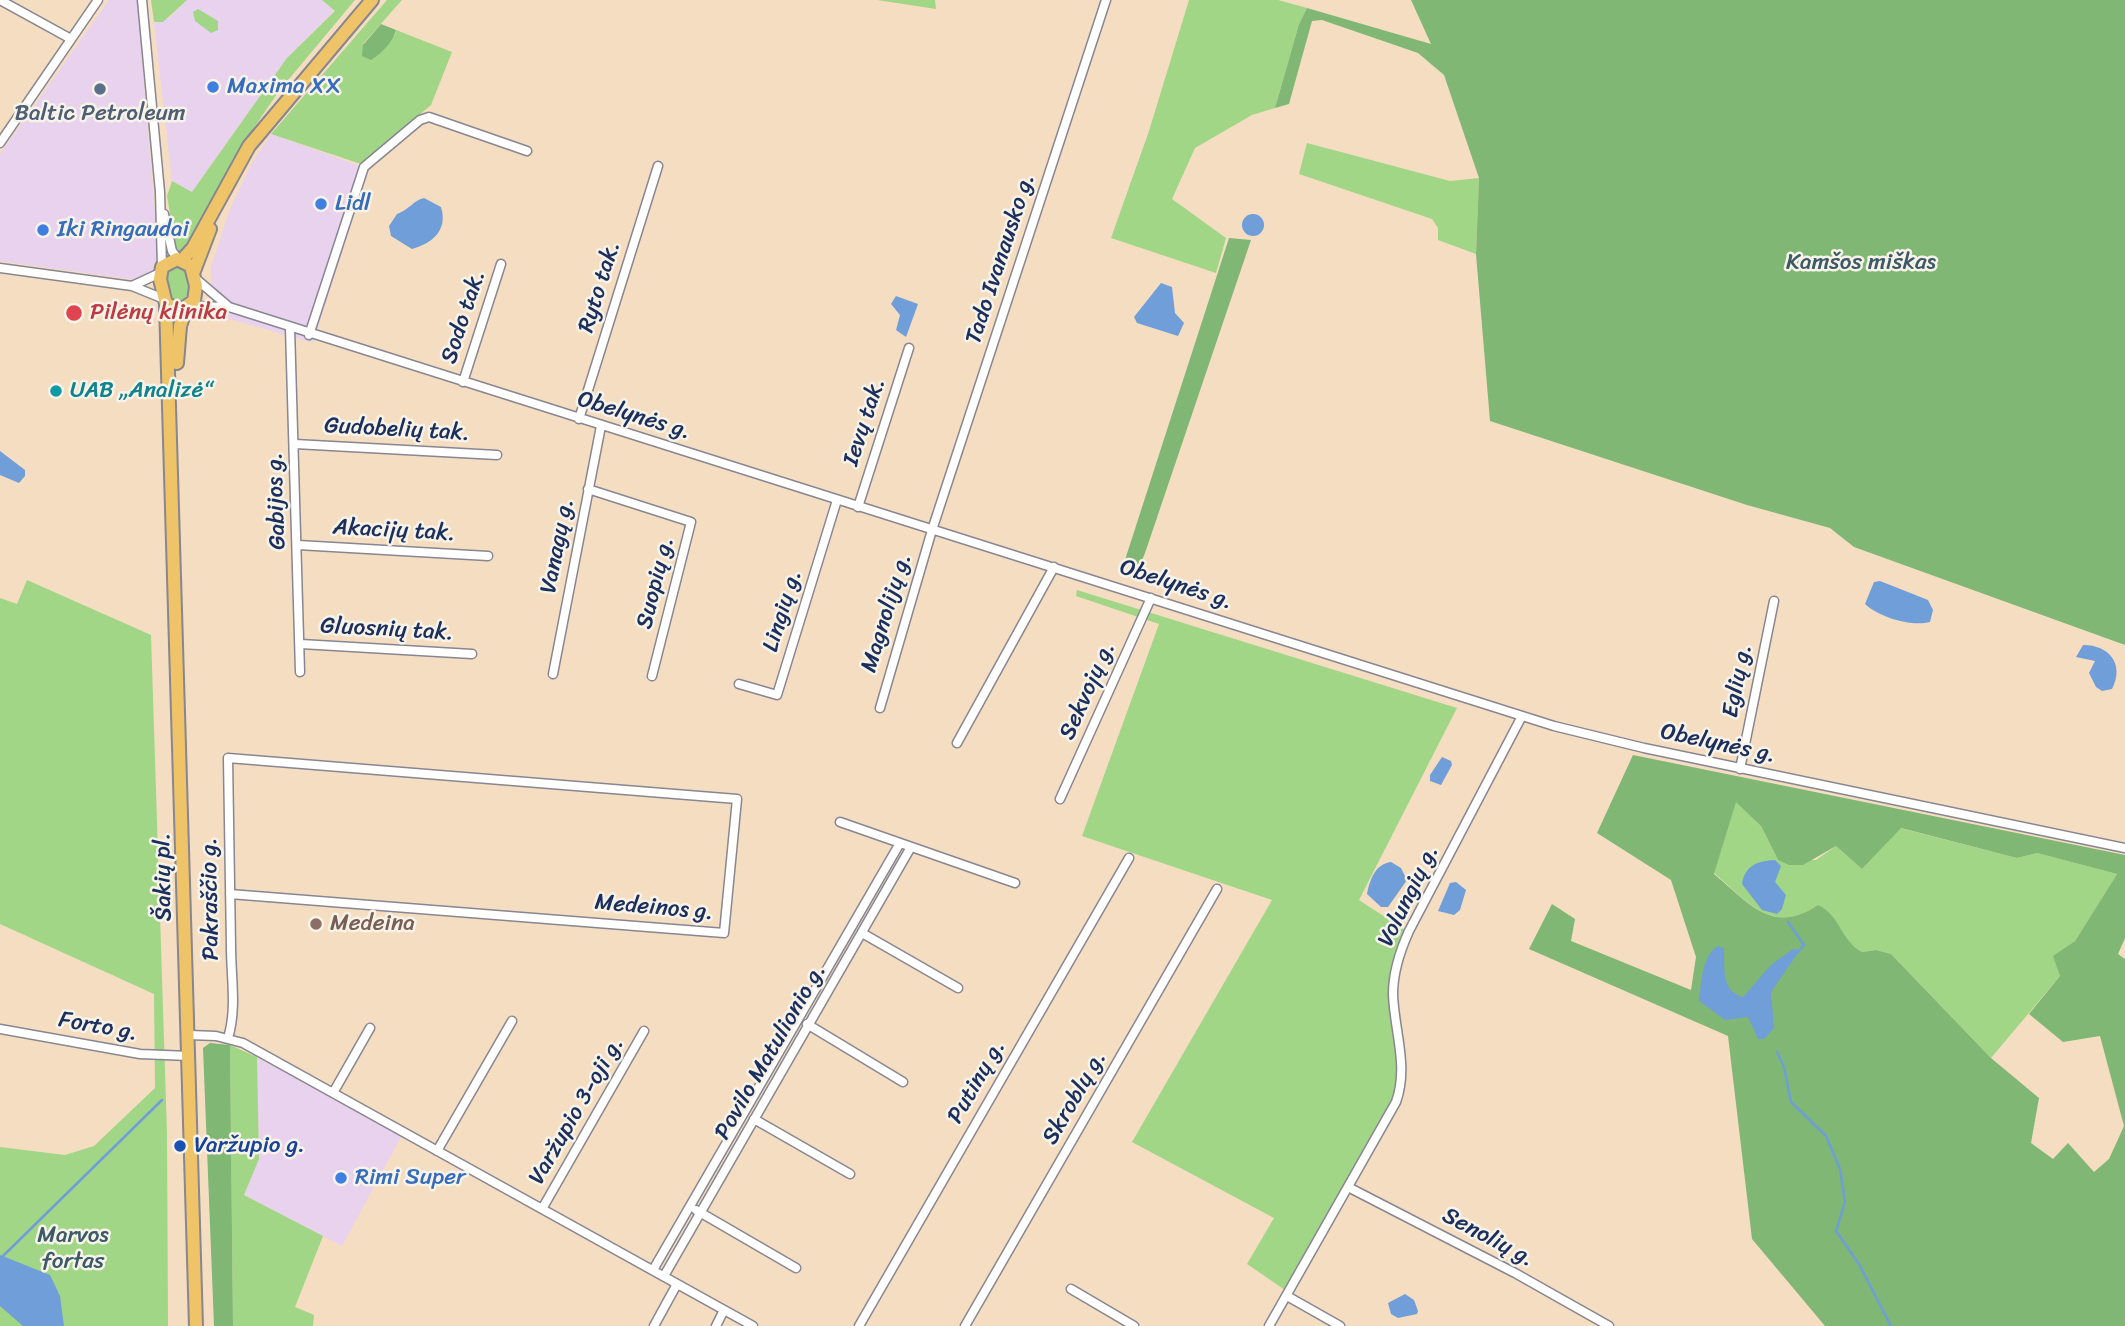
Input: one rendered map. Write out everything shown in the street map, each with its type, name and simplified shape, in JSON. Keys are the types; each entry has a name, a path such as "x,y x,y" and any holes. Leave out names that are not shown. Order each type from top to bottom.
{"main road":[{"path":"229,178 194,275 195,296 188,307 175,309 165,302 161,270 171,260 181,260 193,248 229,178 280,107 372,0"},
{"path":"181,260 194,275"},
{"name":"Šakių pl.","path":"165,302 172,428 196,1326"},
{"name":"Šakių pl.","path":"172,428 180,326 188,307"}],"street":[{"path":"0,0 71,39"},
{"path":"0,143 98,0"},
{"path":"132,286 161,270 160,192 142,0"},
{"name":"Tado Ivanausko g.","path":"932,530 1106,0"},
{"path":"309,335 367,163 420,120 429,117 527,152"},
{"name":"Ryto tak.","path":"579,419 658,166"},
{"path":"160,192 170,245 181,260"},
{"name":"Sodo tak.","path":"463,382 501,264"},
{"path":"0,268 132,286 165,302"},
{"name":"Obelynės g.","path":"194,275 229,307"},
{"name":"Obelynės g.","path":"188,307 229,307 309,335 1598,738 2125,848"},
{"name":"Gabijos g.","path":"289,328 295,444 300,672"},
{"name":"Ievų tak.","path":"858,507 909,348"},
{"name":"Vanagų g.","path":"553,674 601,426"},
{"name":"Gudobelių tak.","path":"295,444 497,455"},
{"name":"Suopių g.","path":"588,489 691,522 652,676"},
{"name":"Lingių g.","path":"739,684 777,695 837,500"},
{"name":"Magnolijų g.","path":"880,708 932,530"},
{"name":"Akacijų tak.","path":"298,545 488,556"},
{"path":"957,743 1054,567"},
{"name":"Sekvojų g.","path":"1060,799 1151,598"},
{"name":"Eglių g.","path":"1740,769 1774,601"},
{"name":"Gluosnių tak.","path":"301,645 472,654"},
{"name":"Volungių g.","path":"1269,1326 1390,1117 1401,1090 1401,1060 1393,993 1402,949 1522,716"},
{"name":"Pakraščio g.","path":"228,758 233,1016 228,1038"},
{"name":"Medeinos g.","path":"228,758 737,799 724,933 230,894"},
{"path":"840,822 1015,883"},
{"name":"Povilo Matulionio g.","path":"653,1270 900,843"},
{"name":"Povilo Matulionio g.","path":"664,1276 911,847"},
{"name":"Putinų g.","path":"859,1326 1129,858"},
{"name":"Skroblų g.","path":"965,1326 1217,889"},
{"path":"862,933 958,988"},
{"path":"798,1019 903,1082"},
{"path":"437,1151 513,1021"},
{"path":"334,1093 370,1028"},
{"name":"Forto g.","path":"0,1029 140,1054 189,1056"},
{"name":"Varžupio 3-oji g.","path":"542,1209 644,1031"},
{"path":"189,1035 228,1038 243,1043 754,1326"},
{"path":"754,1119 850,1174"},
{"name":"Senolių g.","path":"1348,1187 1515,1273 1609,1326"},
{"path":"690,1206 796,1268"},
{"path":"654,1326 677,1283"},
{"path":"1071,1289 1134,1326"},
{"path":"1287,1296 1340,1326"},
{"path":"716,1326 724,1310"}],"shaded area":[{"path":"109,0 137,0 159,261 152,274 137,280 0,261 0,154"},
{"path":"187,0 322,0 335,10 287,58 192,192 172,181 154,22 169,18"},
{"path":"271,134 369,169 313,343 213,314 211,267 230,209 252,163"},
{"path":"257,1057 402,1135 342,1246 244,1195 259,1159"}],"green space":[{"path":"151,0 187,0 163,22 154,22"},
{"path":"322,0 355,0 279,91 234,157 188,249 179,251 176,249 167,196 172,181 192,192 287,58 335,11"},
{"path":"387,0 402,0 363,44 395,35 396,30 452,52 431,105 361,164 271,134"},
{"path":"877,0 935,0 936,9"},
{"path":"1189,0 1278,0 1307,8 1299,24 1275,108 1252,115 1195,148 1172,199 1226,238 1216,273 1111,238 1149,131"},
{"name":"Kamšos miškas","path":"1411,0 2125,0 2125,645 1854,547 1830,528 1747,505 1490,421 1476,254 1479,178 1444,75 1418,53 1322,20 1312,21 1289,104 1275,108 1299,24 1307,8 1431,44"},
{"path":"198,9 218,21 218,30 211,33 195,21 193,12"},
{"path":"381,24 396,30 386,47 371,60 362,56 363,45"},
{"path":"1307,143 1450,181 1479,178 1476,254 1438,240 1438,228 1432,219 1299,174"},
{"path":"1229,238 1251,240 1145,553 1140,565 1123,566"},
{"path":"178,265 186,272 189,293 181,303 171,297 167,275 171,268"},
{"name":"Marvos fortas","path":"27,580 151,635 167,1133 168,1326 0,1326 0,1147 65,1155 94,1146 155,1088 154,994 0,924 0,598 17,604"},
{"path":"1077,590 1457,708 1359,900 1405,930 1389,984 1399,1075 1394,1097 1285,1290 1247,1264 1274,1218 1132,1142 1272,900 1082,836 1159,624 1076,596"},
{"path":"1633,755 2125,855 2125,938 2118,954 2125,959 2125,1326 1825,1326 1752,1239 1728,1036 1529,949 1552,904 1575,919 1571,941 1691,990 1696,957 1671,880 1597,833","holes":["1736,802 1761,826 1778,860 1789,865 1803,865 1836,846 1862,869 1901,828 2017,858 2037,853 2117,874 2075,941 2053,956 2060,976 2029,1014 2063,1042 2100,1036 2124,1126 2109,1159 2094,1172 2068,1143 2053,1159 2031,1143 2039,1098 1991,1058 1891,954 1876,950 1862,952 1849,941 1831,915 1818,905 1802,914 1787,917 1762,912 1714,874"]},
{"path":"1736,801 1761,826 1778,860 1816,860 1836,846 1862,869 1900,828 2017,858 2037,853 2117,874 2075,941 2054,956 2060,976 1991,1058 1891,954 1876,950 1862,952 1856,948 1818,905 1802,914 1774,916 1750,904 1714,873"},
{"path":"210,1043 230,1045 233,1326 214,1326 203,1048"},
{"path":"230,1045 257,1057 259,1159 244,1195 323,1236 295,1307 314,1315 313,1326 233,1326"}],"water":[{"path":"424,198 441,207 442,222 432,239 412,249 391,236 389,226 397,214"},
{"path":"1253,214 1261,217 1264,225 1261,233 1253,236 1245,233 1242,225 1245,217"},
{"path":"1161,283 1172,287 1175,313 1184,323 1178,336 1137,323 1134,317"},
{"path":"896,296 918,304 906,337 896,330 900,315 891,304"},
{"path":"0,451 25,470 25,476 19,483 0,475"},
{"path":"1880,581 1928,600 1933,610 1930,622 1896,620 1871,609 1865,604 1874,582"},
{"path":"2083,645 2100,648 2112,658 2117,672 2112,689 2102,691 2096,687 2089,673 2095,661 2076,657"},
{"path":"1442,757 1451,761 1452,765 1441,785 1430,781 1430,775"},
{"path":"1775,860 1781,866 1775,882 1786,895 1782,909 1777,914 1762,910 1742,884 1746,872 1753,865"},
{"path":"1391,862 1401,868 1407,880 1388,907 1381,907 1367,894 1377,869"},
{"path":"1456,882 1466,890 1460,910 1454,915 1438,911 1450,883"},
{"path":"1718,946 1724,948 1727,983 1730,989 1743,997 1771,965 1793,949 1800,950 1771,992 1774,1028 1764,1039 1758,1039 1748,1017 1725,1020 1699,1001 1705,963"},
{"path":"0,1255 50,1275 60,1296 64,1326 23,1326 0,1306"},
{"path":"1405,1294 1414,1300 1418,1311 1417,1314 1398,1318 1391,1314 1388,1303"}],"waterway":[{"path":"1788,922 1804,945 1798,952"},
{"path":"1777,1052 1784,1067 1791,1102 1826,1136 1840,1169 1845,1202 1836,1231 1859,1264 1891,1326"},
{"path":"3,1256 162,1100"}],"place":[{"name":"Maxima XX","path":"213,87"},
{"name":"Baltic Petroleum","path":"100,89"},
{"name":"Lidl","path":"321,204"},
{"name":"Iki Ringaudai","path":"43,230"},
{"name":"Pilėnų klinika","path":"74,313"},
{"name":"UAB „Analizė“","path":"56,391"},
{"name":"Medeina","path":"316,924"},
{"name":"Varžupio g.","path":"180,1146"},
{"name":"Rimi Super","path":"341,1178"}]}
